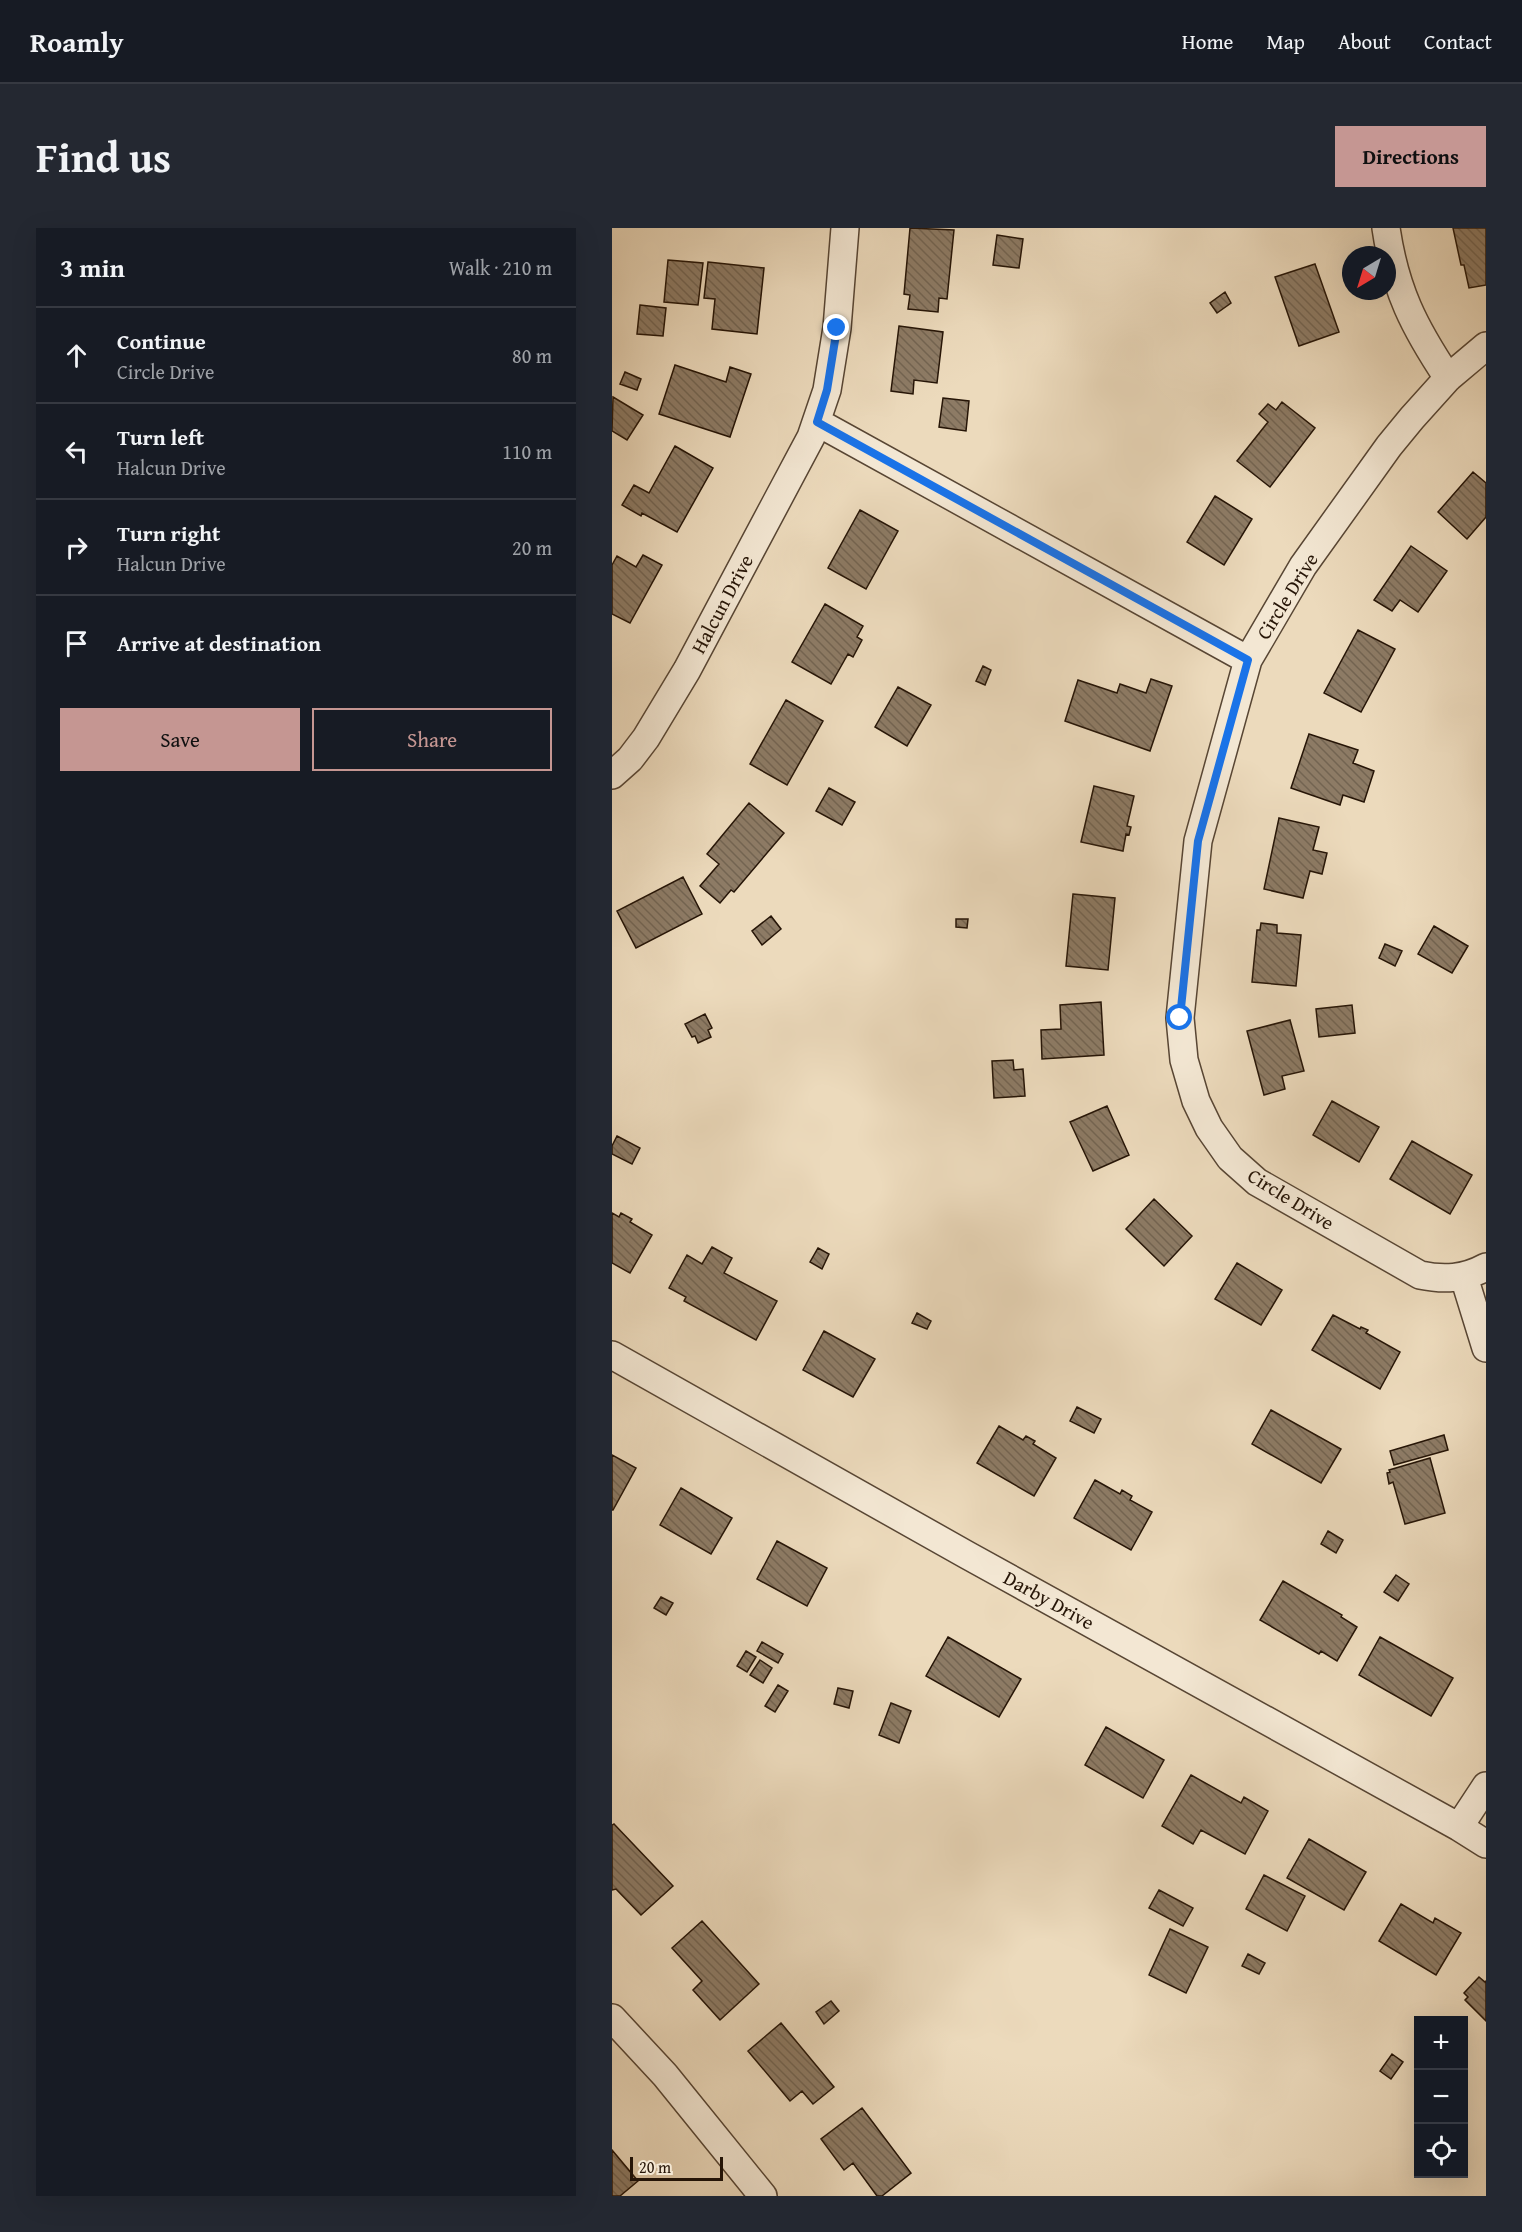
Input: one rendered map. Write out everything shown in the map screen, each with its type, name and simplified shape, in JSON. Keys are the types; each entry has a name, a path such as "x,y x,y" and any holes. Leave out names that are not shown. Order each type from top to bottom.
{"street":[{"name":"Halcun Drive","path":"612,775 630,759 646,738 687,670 811,437 827,390 837,328 845,228"},
{"path":"1386,228 1390,257 1402,297 1422,340 1448,378"},
{"name":"Circle Drive","path":"1475,1272 1439,1279 1420,1275 1257,1182 1230,1158 1209,1128 1196,1101 1184,1060 1180,1018 1198,841 1248,660 1317,547 1389,446 1448,378 1486,346"},
{"path":"817,422 1248,660"},
{"path":"1475,1272 1486,1348"},
{"name":"Darby Drive","path":"612,1355 1486,1844"},
{"path":"1459,1827 1486,1786"},
{"path":"612,2018 665,2075 763,2196"}],"building":[{"path":"910,228 954,230 947,299 939,298 938,312 908,309 910,295 904,294"},
{"path":"1453,228 1486,228 1486,285 1469,288 1464,265 1461,265"},
{"path":"997,235 1023,239 1019,268 993,265"},
{"path":"668,260 703,263 698,305 664,302"},
{"path":"708,262 764,268 757,334 712,329 715,299 704,298"},
{"path":"1315,264 1339,332 1299,346 1275,277"},
{"path":"1225,292 1231,303 1217,313 1210,303"},
{"path":"640,305 666,308 663,336 637,334"},
{"path":"899,326 943,332 937,383 914,380 913,394 891,391"},
{"path":"675,365 726,382 730,367 751,374 730,437 659,414"},
{"path":"625,372 641,379 637,390 620,384"},
{"path":"613,397 643,415 627,440 612,431"},
{"path":"943,398 969,401 966,431 939,427"},
{"path":"1282,402 1315,428 1270,487 1237,461 1268,422 1259,414 1268,404 1276,410"},
{"path":"675,446 713,468 677,532 622,505 634,485 649,493"},
{"path":"1473,472 1486,483 1486,517 1467,539 1438,512"},
{"path":"1215,496 1252,519 1224,565 1187,542"},
{"path":"860,510 898,531 866,589 828,568"},
{"path":"1411,546 1447,571 1418,612 1400,600 1392,611 1374,600"},
{"path":"643,555 662,565 630,623 612,614 612,565 617,556 636,567"},
{"path":"825,604 863,626 857,637 862,640 853,657 848,654 831,684 792,662"},
{"path":"1358,630 1395,649 1361,712 1324,693"},
{"path":"983,666 991,670 985,685 976,681"},
{"path":"1151,679 1172,686 1150,751 1065,721 1078,680 1117,693 1120,684 1146,693"},
{"path":"898,687 931,705 907,746 875,727"},
{"path":"786,700 823,721 787,785 750,764"},
{"path":"1309,734 1358,750 1353,763 1374,771 1364,802 1343,795 1340,805 1291,788"},
{"path":"1094,786 1134,796 1127,826 1131,827 1129,835 1126,834 1123,851 1081,842"},
{"path":"829,788 855,802 842,825 816,811"},
{"path":"749,803 784,833 734,892 731,890 720,903 700,886 719,864 707,854"},
{"path":"1279,818 1319,827 1313,850 1327,853 1322,874 1310,871 1303,898 1264,889"},
{"path":"683,877 702,914 636,948 617,911"},
{"path":"1073,894 1115,898 1108,970 1066,966"},
{"path":"771,916 781,929 762,945 752,931"},
{"path":"956,919 968,919 967,928 956,927"},
{"path":"1261,923 1277,925 1277,933 1301,935 1296,986 1252,982 1257,930 1260,930"},
{"path":"1434,926 1468,946 1452,973 1418,954"},
{"path":"1385,944 1402,951 1395,966 1379,958"},
{"path":"1101,1002 1104,1055 1042,1059 1041,1030 1061,1029 1060,1005"},
{"path":"1352,1005 1355,1033 1319,1037 1316,1009"},
{"path":"705,1014 712,1028 708,1030 711,1037 698,1043 685,1024"},
{"path":"1290,1020 1304,1071 1282,1076 1285,1089 1264,1095 1247,1031"},
{"path":"1013,1060 1014,1070 1023,1069 1025,1096 994,1098 992,1061"},
{"path":"1332,1101 1379,1127 1359,1162 1313,1135"},
{"path":"1107,1106 1129,1155 1093,1171 1070,1122"},
{"path":"617,1136 640,1148 632,1164 612,1154 612,1146"},
{"path":"1412,1141 1472,1175 1450,1214 1390,1179"},
{"path":"1154,1199 1192,1236 1164,1266 1126,1229"},
{"path":"612,1213 619,1217 621,1213 632,1219 630,1222 652,1235 630,1273 612,1263"},
{"path":"712,1247 732,1258 724,1273 777,1301 756,1340 684,1301 686,1297 669,1288 687,1255 702,1264"},
{"path":"818,1248 829,1254 822,1269 810,1262"},
{"path":"1237,1263 1282,1290 1261,1325 1215,1299"},
{"path":"917,1313 931,1321 927,1329 912,1323"},
{"path":"1333,1315 1360,1329 1361,1327 1368,1330 1366,1333 1400,1352 1380,1389 1312,1350"},
{"path":"824,1331 875,1359 853,1397 803,1370"},
{"path":"1077,1407 1101,1419 1094,1433 1070,1421"},
{"path":"1271,1410 1341,1449 1321,1483 1252,1444"},
{"path":"999,1426 1023,1440 1026,1436 1035,1441 1033,1444 1056,1458 1034,1496 977,1463"},
{"path":"1444,1435 1448,1450 1394,1465 1390,1451"},
{"path":"612,1455 636,1468 613,1510 612,1510"},
{"path":"1430,1458 1445,1513 1405,1524 1393,1482 1389,1484 1387,1473 1390,1472 1389,1470"},
{"path":"1095,1480 1120,1494 1122,1490 1132,1496 1130,1500 1152,1512 1131,1550 1074,1518"},
{"path":"681,1488 732,1518 711,1554 660,1525"},
{"path":"1328,1531 1343,1540 1336,1553 1321,1544"},
{"path":"777,1541 827,1568 807,1606 757,1579"},
{"path":"1396,1575 1409,1584 1398,1601 1384,1592"},
{"path":"1283,1581 1342,1615 1341,1617 1357,1627 1337,1661 1321,1651 1319,1654 1260,1620"},
{"path":"661,1597 673,1603 666,1615 654,1608"},
{"path":"948,1637 1021,1679 999,1717 926,1676"},
{"path":"1380,1637 1453,1678 1431,1716 1359,1675"},
{"path":"762,1642 783,1654 778,1663 757,1651"},
{"path":"746,1651 756,1657 747,1672 737,1666"},
{"path":"760,1660 772,1668 763,1683 750,1675"},
{"path":"778,1685 788,1691 775,1712 765,1706"},
{"path":"838,1688 853,1691 849,1708 834,1704"},
{"path":"891,1703 911,1711 899,1743 879,1735"},
{"path":"1106,1727 1164,1760 1143,1798 1085,1765"},
{"path":"1191,1775 1241,1803 1244,1797 1268,1811 1245,1854 1201,1830 1193,1844 1162,1826"},
{"path":"614,1824 673,1886 641,1915 616,1889 612,1890 612,1825"},
{"path":"1309,1839 1366,1872 1344,1910 1287,1878"},
{"path":"1264,1875 1305,1896 1287,1931 1246,1909"},
{"path":"1159,1890 1193,1908 1183,1926 1149,1908"},
{"path":"1401,1904 1433,1923 1435,1918 1461,1933 1436,1975 1379,1941"},
{"path":"702,1921 759,1984 720,2020 693,1990 702,1981 672,1948"},
{"path":"1170,1929 1208,1947 1186,1993 1149,1975"},
{"path":"1248,1954 1265,1963 1259,1974 1242,1966"},
{"path":"1479,1977 1486,1981 1486,2021 1465,2000 1468,1997 1464,1993"},
{"path":"831,2001 839,2011 824,2024 816,2012"},
{"path":"781,2023 834,2087 813,2104 802,2091 790,2101 748,2051"},
{"path":"1392,2054 1403,2062 1391,2079 1380,2071"},
{"path":"862,2108 911,2173 882,2196 877,2196 853,2163 844,2170 821,2139"},
{"path":"612,2150 638,2181 620,2196 612,2196"}],"route":[{"path":"837,328 827,390 817,422 1248,660 1198,841 1180,1018"}]}
